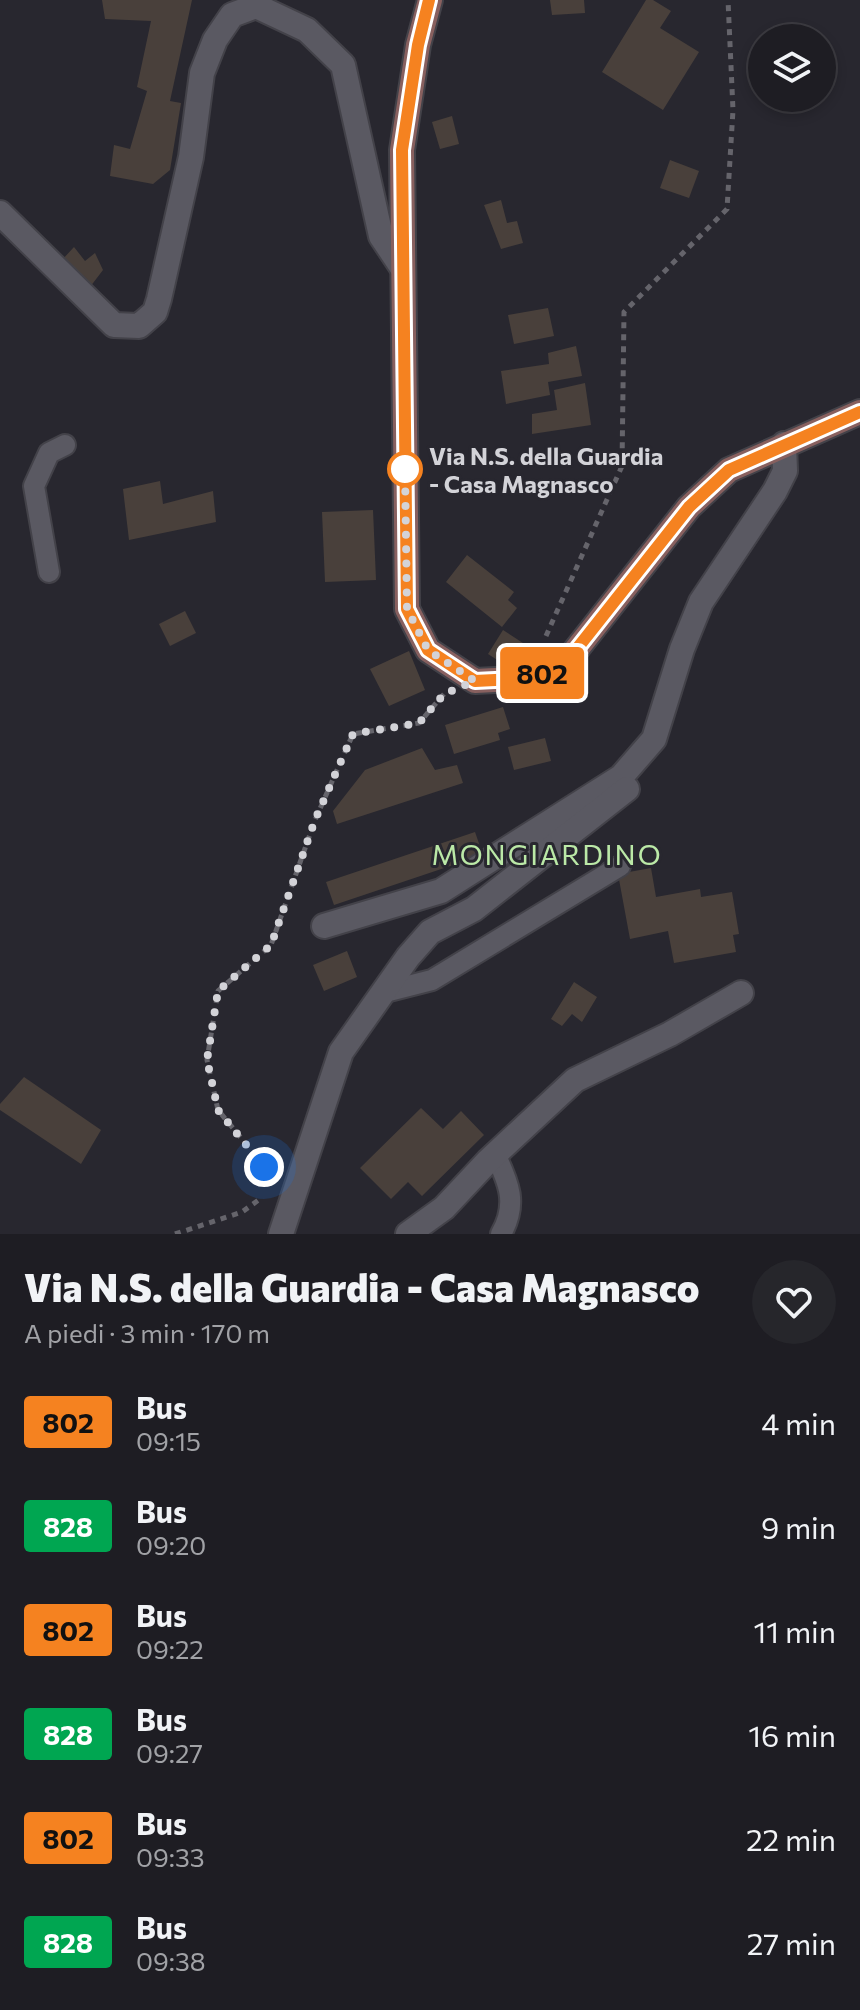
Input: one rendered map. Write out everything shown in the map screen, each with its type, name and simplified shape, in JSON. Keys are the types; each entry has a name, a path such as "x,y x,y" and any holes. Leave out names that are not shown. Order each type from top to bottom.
{"main road":[{"path":"430,0 418,45 402,150 407,609 428,650 475,681 534,678 572,655 689,507 729,470 860,412"}],"street":[{"path":"0,213 114,325 139,326 155,312 159,299 191,157 202,73 215,40 232,15 256,6 307,30 343,65 381,236 403,269"},
{"path":"281,1234 341,1052 381,993 430,932 474,909 626,790 650,760 682,649 701,602 775,491 785,471 784,444"},
{"path":"324,926 441,891 621,777 654,739"},
{"path":"408,1234 444,1208 495,1154 575,1080 670,1034 741,993"}],"lane":[{"path":"49,572 34,486 49,453 65,445"},
{"path":"381,993 432,980 620,866"},
{"path":"495,1154 511,1189 510,1217 501,1234"}],"path":[{"path":"534,678 545,638 622,466 624,312 727,209 733,110 728,0"},
{"path":"280,1185 218,1110 207,1060 218,991 271,945 315,820 353,734 419,723 444,694 475,681"},
{"path":"175,1234 242,1212 267,1194"}],"building":[{"path":"102,0 192,0 170,101 181,103 170,170 153,184 110,176 114,145 130,149 147,91 137,87 151,21 105,19"},
{"path":"550,0 584,0 585,13 552,15"},
{"path":"646,0 653,0 671,11 660,28 699,52 663,110 602,72"},
{"path":"452,116 459,144 440,149 432,122"},
{"path":"670,160 699,171 689,198 660,188"},
{"path":"501,200 507,223 517,221 523,243 501,249 484,205"},
{"path":"74,247 85,261 95,253 103,270 90,287 62,260"},
{"path":"548,308 554,336 514,344 508,315"},
{"path":"576,346 582,376 548,382 550,395 506,404 501,371 549,364 548,353"},
{"path":"585,383 591,425 532,434 532,414 557,410 554,390"},
{"path":"160,481 163,504 213,491 216,522 129,540 123,489"},
{"path":"373,510 376,580 325,582 322,512"},
{"path":"467,555 514,592 508,600 517,608 502,627 446,582"},
{"path":"185,611 196,633 170,646 159,624"},
{"path":"503,630 526,645 511,669 488,654"},
{"path":"409,651 425,690 389,706 370,669"},
{"path":"503,707 510,729 498,733 500,740 454,754 445,725"},
{"path":"545,738 551,761 514,770 508,747"},
{"path":"422,748 435,770 457,765 463,783 337,824 333,811 365,770"},
{"path":"475,832 483,855 334,905 326,882"},
{"path":"651,868 656,897 700,889 701,897 732,892 739,934 733,935 736,952 674,963 668,931 630,939 618,874"},
{"path":"347,951 357,977 324,991 313,965"},
{"path":"574,982 597,997 582,1022 572,1014 562,1026 551,1019"},
{"path":"24,1077 101,1130 81,1164 0,1110 0,1104"},
{"path":"421,1108 443,1129 461,1111 484,1135 422,1196 408,1182 391,1199 360,1168"}],"bus line":[{"name":"802","path":"429,0 418,45 402,150 407,609 428,650 475,681 534,678 572,655 689,507 729,470 860,412"}],"place":[{"name":"Via N.S. della Guardia - Casa Magnasco","path":"405,469"}],"district":[{"name":"MONGIARDINO","path":"547,854"}],"route":[{"path":"264,1167 218,1110 207,1060 218,991 271,945 315,820 353,734 419,723 444,694 475,681 428,650 407,609 405,469"}]}
